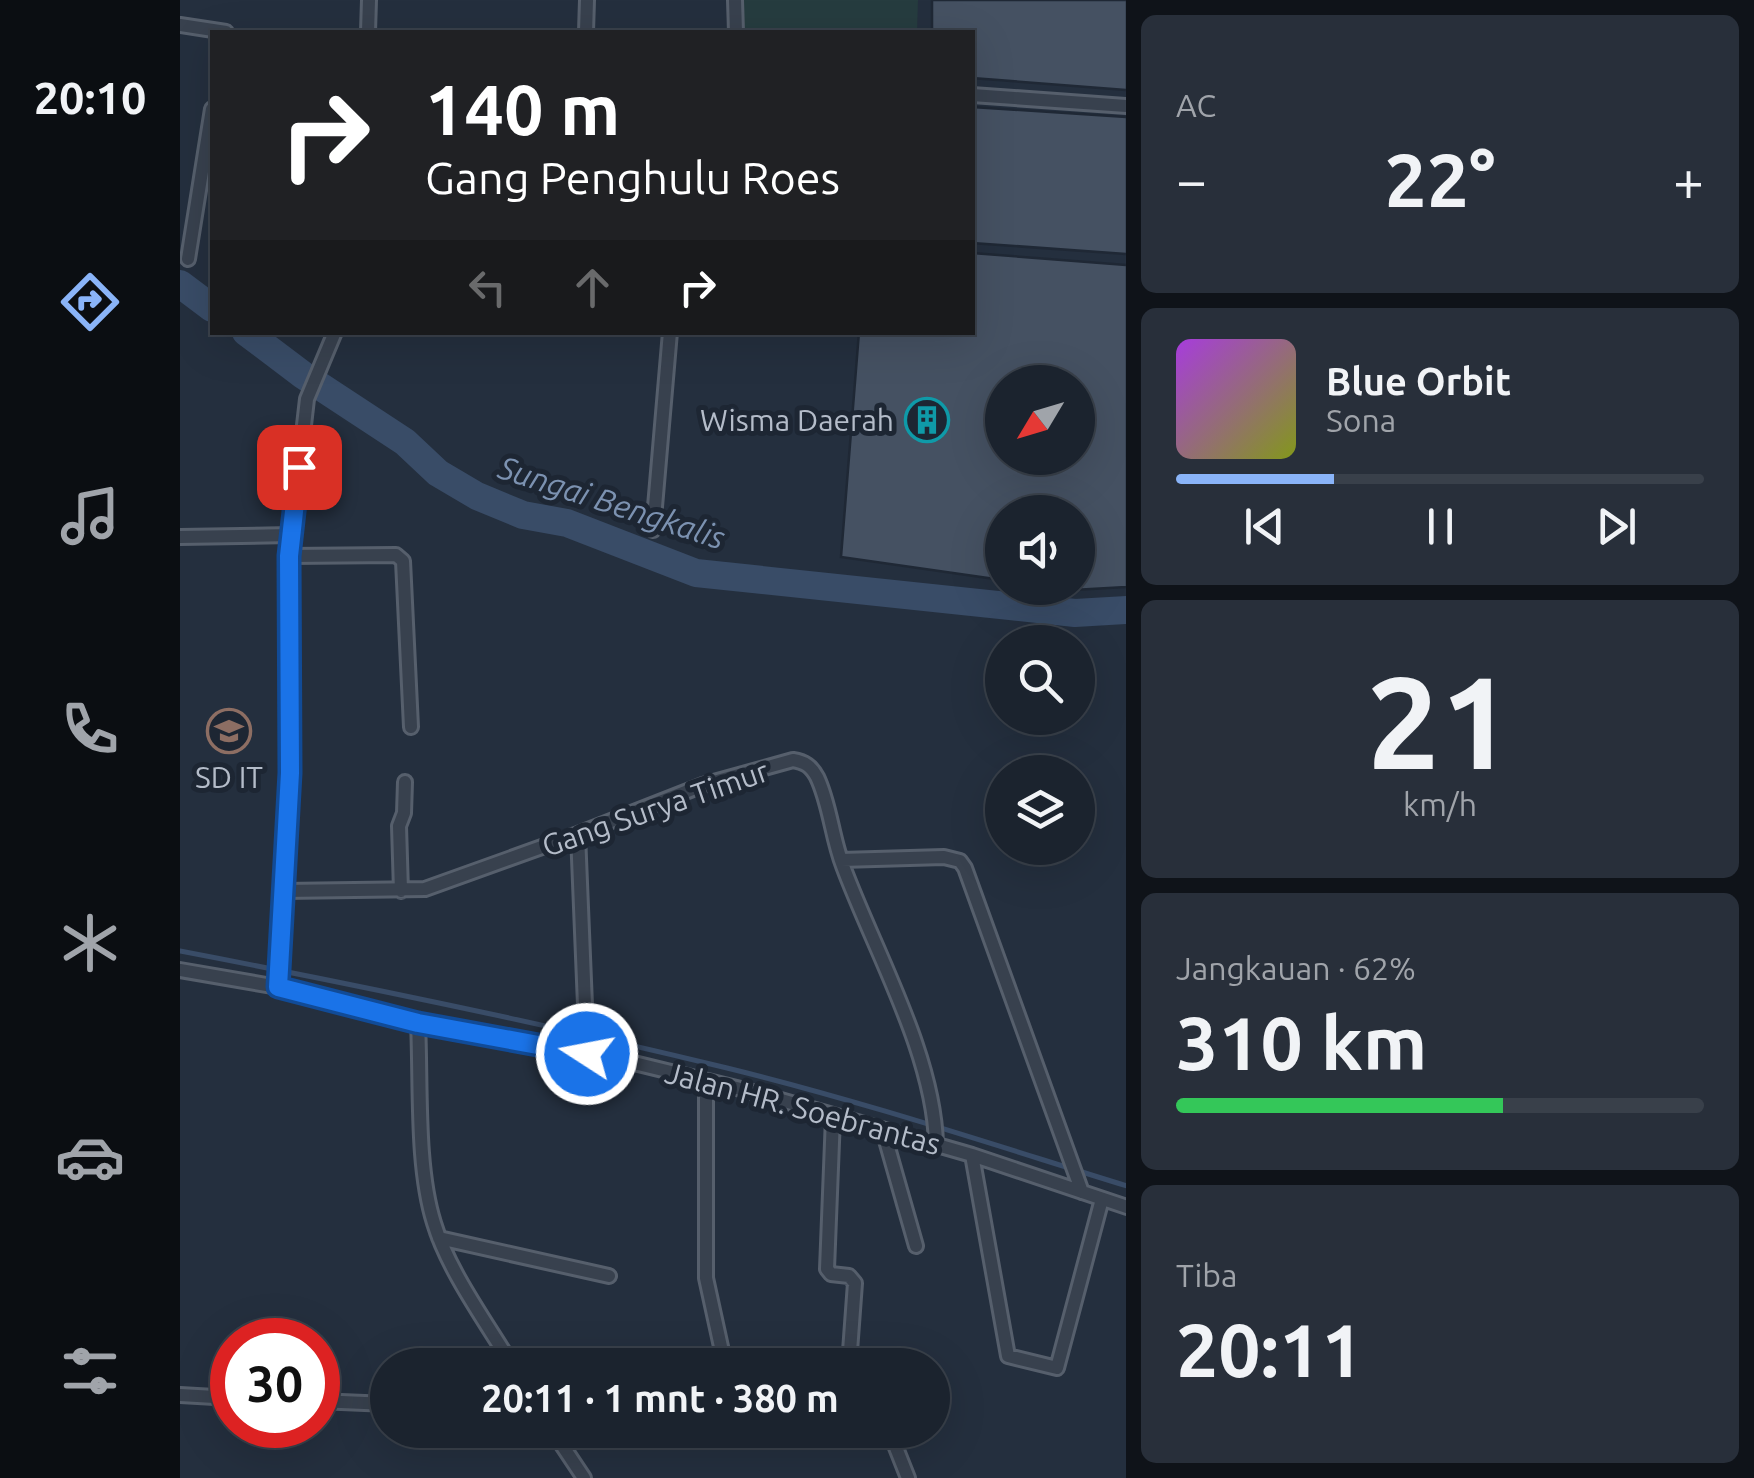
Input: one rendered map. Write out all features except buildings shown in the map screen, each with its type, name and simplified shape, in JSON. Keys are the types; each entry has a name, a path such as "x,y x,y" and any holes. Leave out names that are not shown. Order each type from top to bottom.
{"street":[{"path":"368,30 369,0"},
{"path":"586,30 587,0"},
{"path":"736,0 736,30"},
{"path":"180,24 214,30"},
{"path":"975,95 1126,106"},
{"path":"188,259 210,122"},
{"path":"279,982 290,773 289,556 307,399 334,335"},
{"path":"653,530 670,335"},
{"path":"180,537 291,536"},
{"path":"289,556 396,555 403,562 411,727"},
{"name":"Gang Surya Timur","path":"284,891 401,892 424,888 578,834 703,784 793,760 811,766 841,860 908,1022 936,1118 936,1139"},
{"path":"401,892 399,826 405,782"},
{"path":"578,834 587,1054"},
{"path":"841,860 944,856 960,861 1082,1192"},
{"name":"Jalan HR. Soebrantas","path":"180,970 279,982 418,1023 706,1080 833,1117 936,1139 1126,1206"},
{"path":"418,1023 425,1176 438,1238 502,1348"},
{"path":"706,1080 706,1278 721,1348"},
{"path":"833,1117 826,1268 831,1274 852,1278 856,1283 850,1348"},
{"path":"884,1130 916,1246"},
{"path":"972,1154 1008,1356 1058,1368 1102,1199"},
{"path":"438,1238 609,1276"},
{"path":"180,1395 210,1397"},
{"path":"340,1403 370,1403"},
{"path":"564,1448 584,1478"},
{"path":"896,1448 908,1478"}],"green space":[{"path":"742,0 918,0 917,30 742,30"}],"waterway":[{"name":"Sungai Bengkalis","path":"180,284 210,306"},
{"name":"Sungai Bengkalis","path":"250,335 405,442 438,473 477,496 523,515 567,523 696,573 1075,613 1126,610"},
{"path":"180,951 454,1006 727,1068 878,1109 1126,1186"}],"place":[{"name":"Wisma Daerah","path":"927,420"},
{"name":"SD IT","path":"229,731"}],"route":[{"path":"299,467 289,556 290,773 278,987 418,1023 587,1054"}]}
